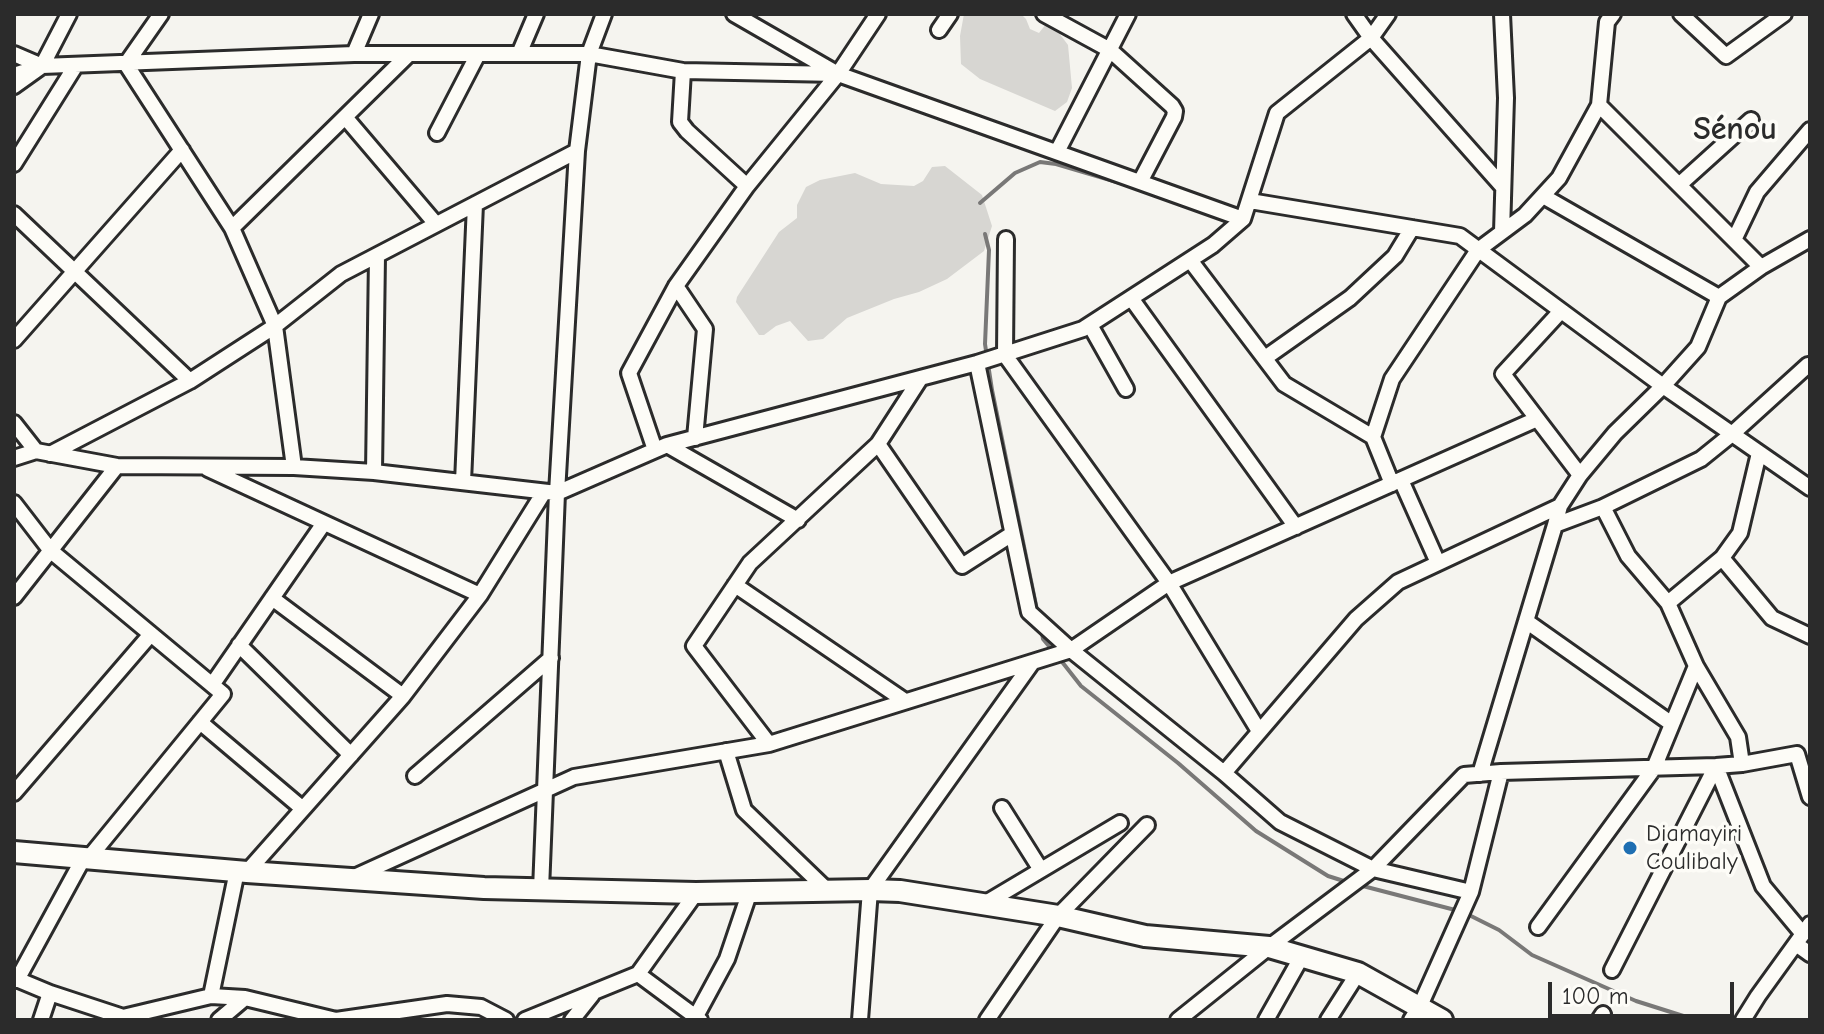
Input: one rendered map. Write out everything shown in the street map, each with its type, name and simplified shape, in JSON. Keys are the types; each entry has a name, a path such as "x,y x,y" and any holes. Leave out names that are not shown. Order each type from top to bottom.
{"street":[{"path":"14,86 42,66 69,14"},
{"path":"126,64 161,14"},
{"path":"354,54 371,14"},
{"path":"519,54 536,14"},
{"path":"541,890 551,658 550,493 577,151 589,54 604,14"},
{"path":"734,14 838,74 1243,219"},
{"path":"798,520 661,447 629,373 676,286 747,186 838,74 878,14"},
{"path":"939,30 950,14"},
{"path":"1044,14 1110,50 1175,111 1140,182"},
{"path":"1057,152 1128,14"},
{"path":"1354,14 1371,38 1503,187"},
{"path":"14,423 43,452 117,466 294,467 374,472 550,493 661,447 977,363 1090,325 1213,245 1243,219 1277,113 1371,38 1388,14"},
{"path":"1502,14 1506,98 1502,232"},
{"path":"1373,437 1392,379 1478,250 1525,215 1559,178 1599,105 1607,22 1613,14"},
{"path":"1681,14 1726,56 1784,14"},
{"path":"14,54 42,66"},
{"path":"14,75 42,66 354,54 589,54 683,71 838,74"},
{"path":"232,228 409,54"},
{"path":"437,133 478,54"},
{"path":"126,64 232,228 275,326 294,467"},
{"path":"14,164 76,65"},
{"path":"683,71 680,122 747,186"},
{"path":"1599,105 1761,267"},
{"path":"345,117 436,224"},
{"path":"1679,185 1751,120"},
{"path":"1734,240 1757,192 1810,130"},
{"path":"14,340 182,150"},
{"path":"14,458 43,452 190,381 275,326 341,274 577,151"},
{"path":"1543,196 1719,297"},
{"path":"1250,201 1460,236 1663,386 1810,488"},
{"path":"463,482 475,204"},
{"path":"14,214 190,381"},
{"path":"1265,358 1350,298 1395,256 1412,228"},
{"path":"1006,239 1005,355 1169,583 1259,731"},
{"path":"1480,774 1560,506 1580,475 1615,433 1698,347 1719,297 1761,267 1810,239"},
{"path":"374,472 377,256"},
{"path":"1190,260 1284,384 1373,437 1438,563"},
{"path":"676,286 705,329 695,438"},
{"path":"1131,298 1296,527"},
{"path":"1561,311 1503,374 1580,475"},
{"path":"1090,325 1126,389"},
{"path":"977,363 1029,612 1280,822 1373,869 1471,892"},
{"path":"1555,525 1603,507 1701,459 1808,365 1810,368"},
{"path":"769,744 694,646 750,563 878,444 920,379"},
{"path":"350,879 574,777 769,744 1071,650 1169,583 1537,419"},
{"path":"878,444 962,566 1012,534"},
{"path":"1668,603 1722,558 1740,533 1759,453"},
{"path":"14,597 117,466"},
{"path":"202,466 480,595"},
{"path":"211,996 242,872 303,809 403,696 480,595 550,493"},
{"path":"14,503 51,551 223,694 86,859 16,979 123,1017 211,996 245,998 336,1020 447,1004 481,1007 506,1020"},
{"path":"1224,773 1356,619 1398,582 1560,506"},
{"path":"1603,507 1628,556 1668,603 1696,666 1738,737 1742,764"},
{"path":"212,685 324,523"},
{"path":"1722,558 1772,618 1810,636"},
{"path":"735,585 905,701"},
{"path":"272,598 403,696"},
{"path":"1526,621 1672,724"},
{"path":"14,793 151,634"},
{"path":"239,645 351,755"},
{"path":"415,776 551,658"},
{"path":"860,1020 870,890 1033,663"},
{"path":"1538,927 1654,768 1696,666"},
{"path":"200,722 303,809"},
{"path":"726,751 744,810 827,890"},
{"path":"1178,1020 1373,869 1464,775 1716,766 1797,754 1810,797"},
{"path":"1716,766 1763,886 1803,934 1810,954"},
{"path":"1612,970 1716,766"},
{"path":"1415,1013 1471,892 1501,772"},
{"path":"1002,808 1041,870"},
{"path":"984,904 1120,823"},
{"path":"987,1020 1058,916 1147,825"},
{"path":"14,852 242,872 484,888 696,893 900,891 1058,916 1145,936 1269,947 1358,973 1415,1013 1442,1020"},
{"path":"638,974 697,1019 727,959 750,891"},
{"path":"525,1020 638,974 696,893"},
{"path":"1743,1020 1803,934"},
{"path":"1266,1020 1302,956"},
{"path":"1328,1020 1358,973"},
{"path":"41,1020 50,993"},
{"path":"572,1020 594,993"},
{"path":"219,1020 245,998"}],"shaded area":[{"path":"964,14 1021,14 1030,29 1039,33 1046,24 1053,25 1068,45 1072,88 1067,102 1055,111 980,79 961,64 960,36"},
{"path":"945,166 982,195 992,226 984,251 947,279 847,318 823,339 808,341 790,321 759,335 736,302 737,297 779,232 797,218 797,205 806,187 820,180 855,173 881,184 914,186 923,181 932,167"}],"waterway":[{"path":"980,203 1015,173 1040,162 1137,188"},
{"path":"985,234 989,250 985,344 1038,615"},
{"path":"1041,628 1043,639 1053,651"},
{"path":"1059,658 1081,686 1178,763 1256,831 1328,876 1350,883"},
{"path":"1359,885 1459,911"},
{"path":"1467,914 1499,930 1532,955 1636,1001 1696,1020"}],"place":[{"name":"Diamayiri Coulibaly","path":"1630,848"}],"district":[{"name":"Sénou","path":"1735,130"}]}
